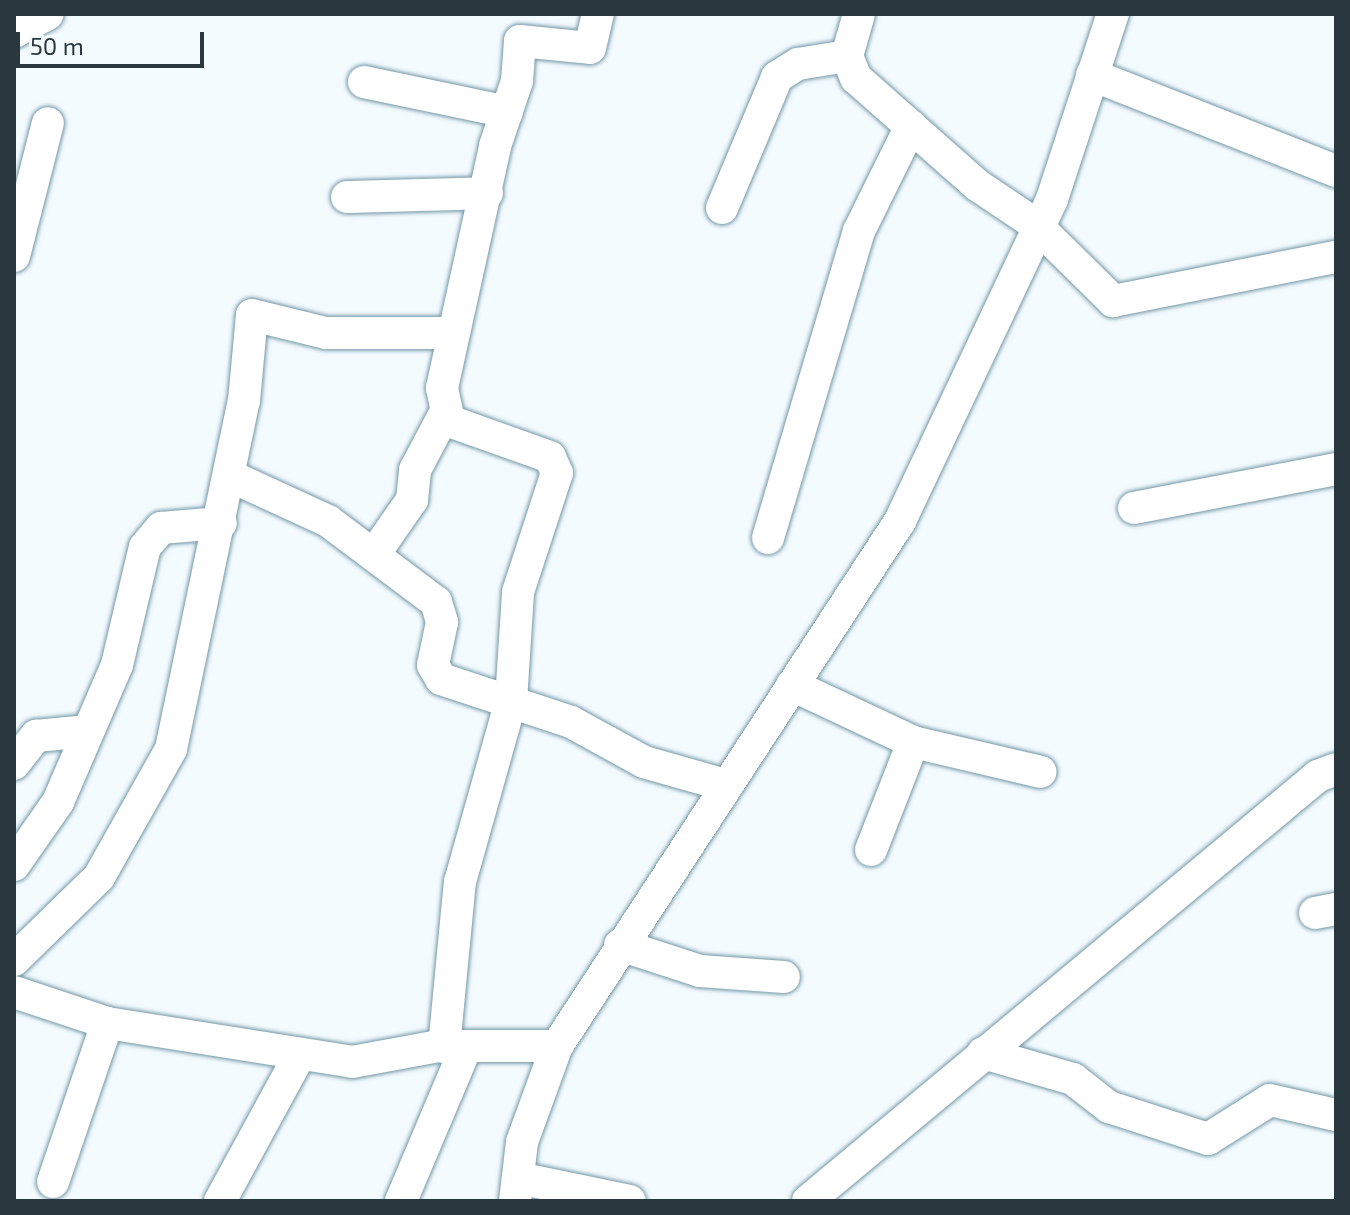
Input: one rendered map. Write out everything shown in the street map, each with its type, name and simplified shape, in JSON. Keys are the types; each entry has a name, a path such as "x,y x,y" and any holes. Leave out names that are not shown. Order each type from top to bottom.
{"street":[{"path":"14,32 48,14"},
{"path":"375,553 412,500 415,470 444,415 453,333 507,112 520,41 590,48 598,14"},
{"path":"859,14 847,56 856,78 911,126 1035,224 1113,301 1336,257"},
{"path":"630,1201 516,1189 522,1142 557,1046 620,945 900,521 1035,224 1052,199 1113,14"},
{"path":"722,208 777,77 798,64 847,56"},
{"path":"1092,75 1336,171"},
{"path":"364,82 507,112"},
{"path":"14,256 48,123"},
{"path":"768,538 859,231 911,126"},
{"path":"347,197 487,193"},
{"path":"14,960 99,877 171,749 230,476 254,313 326,333 453,333"},
{"path":"401,1201 455,1047 460,882 511,701 518,592 551,503 556,467 550,457 444,415"},
{"path":"1134,508 1336,469"},
{"path":"230,476 294,502 375,553 440,608 435,675 511,701 644,762 725,785"},
{"path":"14,865 58,802 88,731 131,626 145,547 161,528 221,523"},
{"path":"792,685 913,742 1041,772"},
{"path":"14,764 36,736 88,731"},
{"path":"871,850 913,742"},
{"path":"808,1201 1318,776 1336,769"},
{"path":"620,945 700,971 784,977"},
{"path":"14,992 107,1023 352,1062 455,1047 557,1046"},
{"path":"53,1182 107,1023"},
{"path":"983,1053 1073,1079 1109,1107 1211,1139 1270,1100 1336,1115"},
{"path":"220,1201 300,1054"}]}
